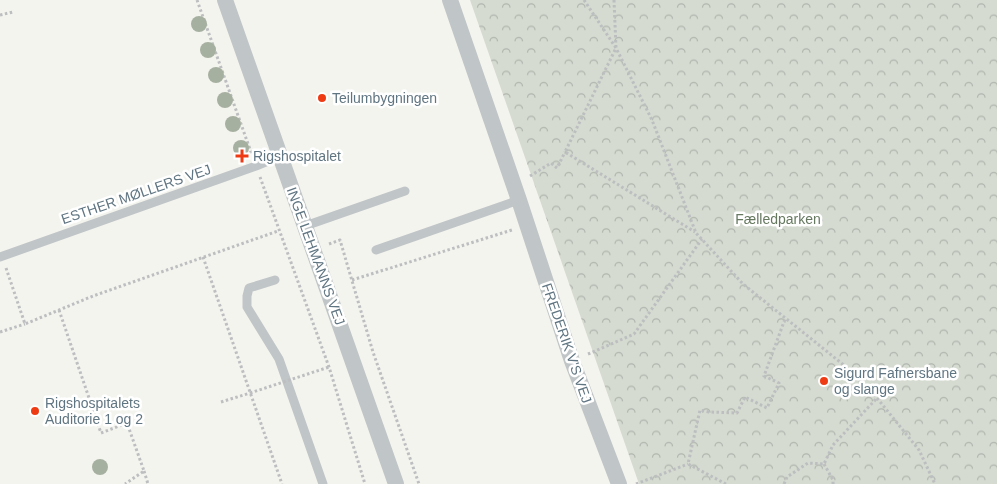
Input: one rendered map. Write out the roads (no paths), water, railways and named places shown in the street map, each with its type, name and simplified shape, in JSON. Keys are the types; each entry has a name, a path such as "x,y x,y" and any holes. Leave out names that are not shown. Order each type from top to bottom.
{"street":[{"name":"INGE LEHMANNS VEJ","path":"225,0 396,484"},
{"name":"FREDERIK V'S VEJ","path":"450,0 517,193 572,361 619,484"}],"lane":[{"name":"ESTHER MØLLERS VEJ","path":"0,257 280,156"},
{"path":"305,226 405,190"},
{"path":"376,250 517,193"},
{"path":"275,280 249,288 246,296 247,306 279,359 323,484"}],"place":[{"name":"Teilumbygningen","path":"322,98"},
{"name":"Rigshospitalet","path":"242,156"},
{"name":"Sigurd Fafnersbane og slange","path":"824,381"},
{"name":"Rigshospitalets Auditorie 1 og 2","path":"35,411"}],"park label":[{"name":"Fælledparken","path":"778,219"}]}
